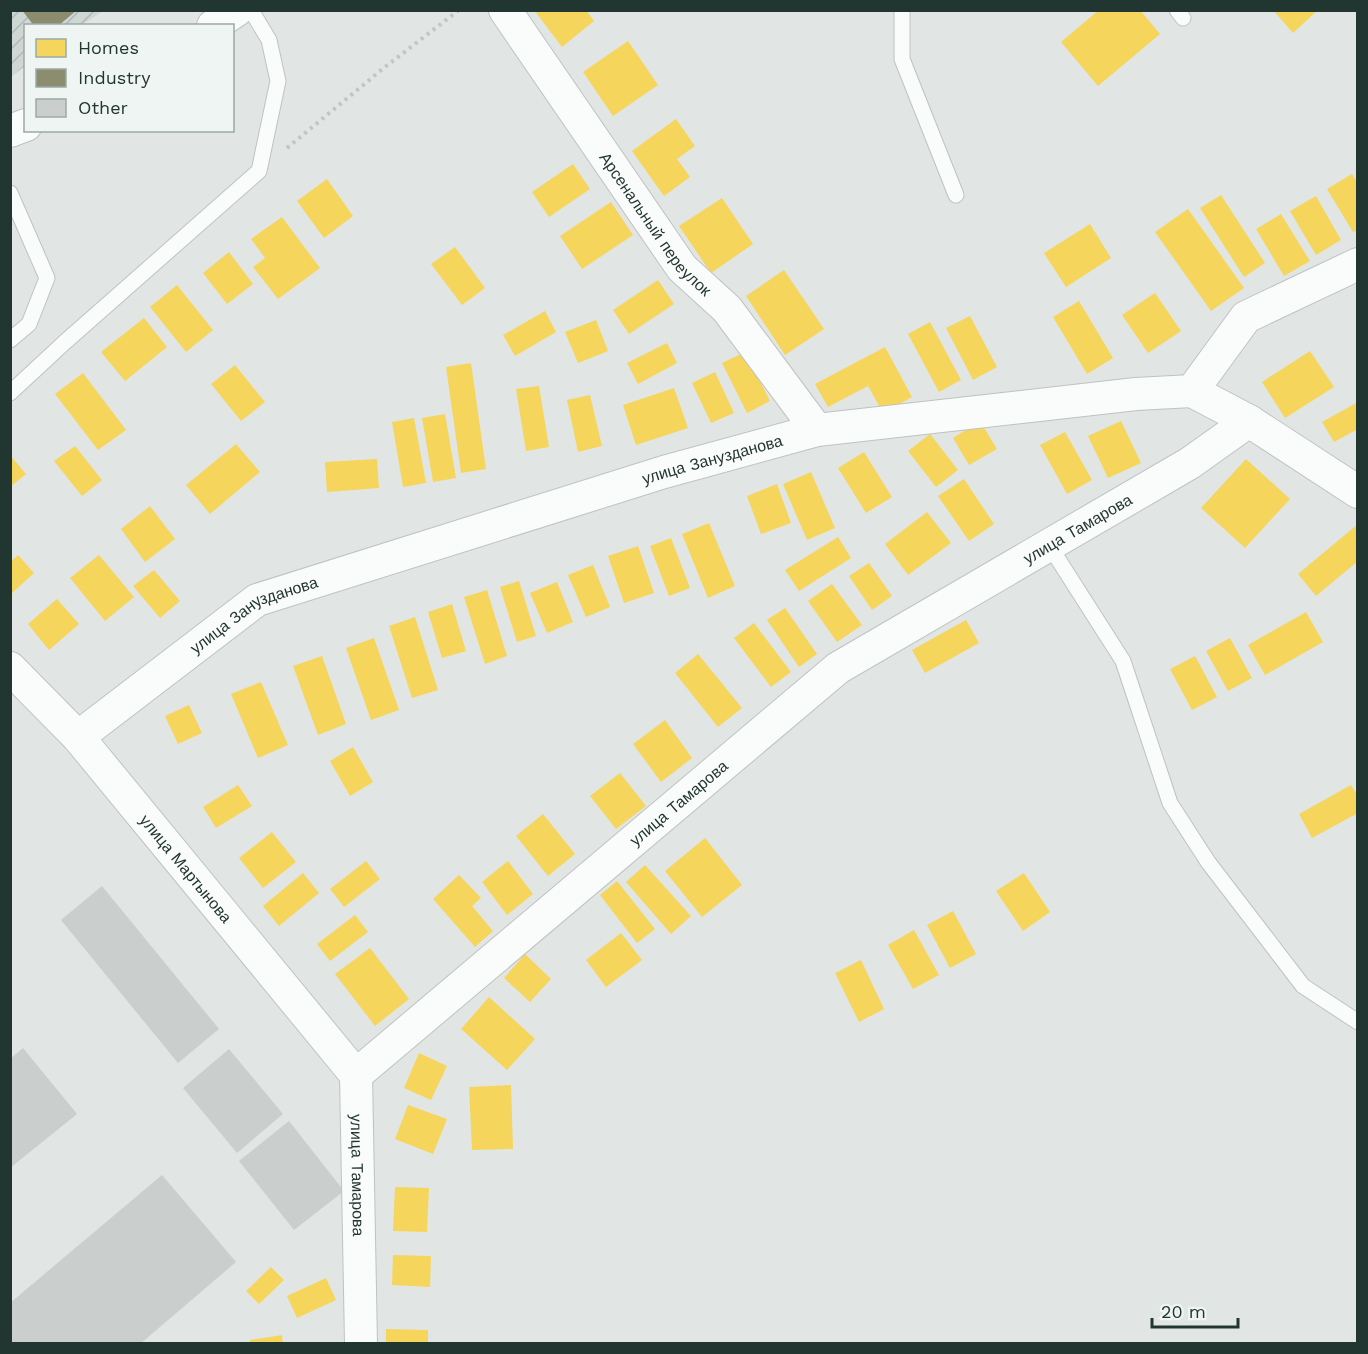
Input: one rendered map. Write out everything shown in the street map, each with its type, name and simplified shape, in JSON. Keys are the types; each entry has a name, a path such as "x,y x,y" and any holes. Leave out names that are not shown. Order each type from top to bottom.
{"street":[{"path":"216,24 237,10"},
{"name":"Арсенальный переулок","path":"505,10 681,268 727,309 817,430"},
{"path":"1358,264 1246,317 1192,391 1249,421 1358,492"},
{"name":"улица Занузданова","path":"78,736 257,600 664,472 817,430 1136,394 1192,391"},
{"name":"улица Тамарова","path":"360,1344 356,1075 838,668 1190,463 1249,421"},
{"name":"улица Мартынова","path":"10,668 78,736 356,1075"}],"lane":[{"path":"10,393 259,171 278,81 269,40 251,10"},
{"path":"902,10 902,59 956,195"},
{"path":"10,193 47,278 29,324 10,340"},
{"path":"1048,545 1123,661 1170,803 1195,842 1303,986 1358,1022"}],"path":[{"path":"259,171 459,10"}],"shaded area":[{"path":"11,11 103,11 84,24 24,24 24,67 11,77"}],"building: Homes":[{"path":"534,10 586,10 594,21 562,47"},
{"path":"1099,10 1140,10 1160,34 1098,86 1061,42"},
{"path":"1273,10 1318,10 1293,33"},
{"path":"628,41 658,85 613,116 583,72"},
{"path":"676,119 695,146 677,159 690,177 664,196 632,151"},
{"path":"573,164 590,189 549,217 532,192"},
{"path":"1352,174 1358,184 1358,230 1353,232 1327,189"},
{"path":"327,179 353,216 324,238 297,201"},
{"path":"1221,195 1265,263 1244,277 1200,208"},
{"path":"1316,196 1341,240 1316,255 1290,211"},
{"path":"722,198 753,244 711,273 679,226"},
{"path":"611,202 633,235 582,269 560,236"},
{"path":"1188,209 1244,288 1211,311 1155,232"},
{"path":"1281,214 1310,261 1284,276 1256,229"},
{"path":"282,217 320,268 278,299 253,267 265,258 251,239"},
{"path":"1090,224 1111,258 1066,287 1044,253"},
{"path":"455,247 485,288 462,305 431,264"},
{"path":"229,252 253,284 227,304 203,273"},
{"path":"784,270 824,329 785,355 746,296"},
{"path":"658,280 674,304 629,334 613,310"},
{"path":"177,285 213,330 186,352 150,307"},
{"path":"1155,293 1181,331 1148,353 1122,315"},
{"path":"1079,301 1113,358 1087,374 1053,317"},
{"path":"545,311 556,332 515,356 503,335"},
{"path":"970,316 997,367 973,380 946,328"},
{"path":"144,318 167,347 125,381 101,352"},
{"path":"596,320 608,351 578,363 565,332"},
{"path":"930,322 961,380 939,392 908,334"},
{"path":"667,343 677,363 638,384 627,363"},
{"path":"885,347 912,397 883,413 868,386 828,407 815,384"},
{"path":"1310,351 1334,387 1285,418 1262,382"},
{"path":"745,352 770,401 747,413 722,363"},
{"path":"471,363 486,469 461,473 446,367"},
{"path":"235,365 265,402 241,421 211,384"},
{"path":"715,372 734,413 711,423 692,383"},
{"path":"83,373 126,430 98,450 55,394"},
{"path":"539,386 549,447 526,451 516,389"},
{"path":"674,388 688,428 636,445 623,405"},
{"path":"590,395 602,446 578,452 567,400"},
{"path":"1358,402 1358,429 1334,442 1322,422"},
{"path":"445,414 456,478 433,482 422,418"},
{"path":"414,418 426,483 403,487 392,422"},
{"path":"980,421 997,449 969,465 953,438"},
{"path":"1121,421 1141,463 1108,478 1088,436"},
{"path":"1065,432 1092,480 1067,494 1040,445"},
{"path":"930,434 958,470 936,487 908,451"},
{"path":"236,444 260,472 210,514 186,485"},
{"path":"75,446 102,480 82,496 54,461"},
{"path":"864,452 892,497 866,513 838,468"},
{"path":"10,455 26,474 10,487"},
{"path":"377,459 379,488 327,492 325,462"},
{"path":"1246,459 1290,499 1245,548 1201,508"},
{"path":"811,472 835,528 807,540 783,484"},
{"path":"964,479 994,524 969,541 938,496"},
{"path":"777,484 791,523 761,534 747,496"},
{"path":"150,506 175,539 145,562 121,529"},
{"path":"927,512 951,543 908,575 885,544"},
{"path":"709,523 735,586 708,598 682,534"},
{"path":"1358,524 1358,561 1316,596 1298,574"},
{"path":"838,537 851,558 799,591 785,570"},
{"path":"671,538 690,588 669,596 650,546"},
{"path":"638,546 654,593 624,603 608,556"},
{"path":"18,555 34,573 10,595 10,562"},
{"path":"99,555 134,597 105,621 70,578"},
{"path":"869,563 892,596 872,610 849,576"},
{"path":"593,565 610,607 586,617 568,575"},
{"path":"154,570 180,601 160,618 133,586"},
{"path":"519,581 536,636 517,642 500,587"},
{"path":"557,582 573,622 547,633 530,593"},
{"path":"832,584 862,625 837,642 808,601"},
{"path":"487,590 507,656 485,664 464,597"},
{"path":"57,599 79,624 49,650 28,624"},
{"path":"452,604 466,651 442,658 428,612"},
{"path":"785,608 817,654 799,667 767,620"},
{"path":"1306,612 1323,642 1265,675 1248,645"},
{"path":"415,617 438,690 412,698 389,626"},
{"path":"966,620 979,643 925,673 912,650"},
{"path":"754,623 791,672 771,687 734,638"},
{"path":"374,638 399,710 371,720 346,648"},
{"path":"1230,638 1252,678 1228,691 1206,651"},
{"path":"698,654 742,708 718,727 675,673"},
{"path":"322,656 346,724 318,735 293,666"},
{"path":"1195,656 1217,697 1192,710 1170,669"},
{"path":"261,682 288,745 258,758 231,694"},
{"path":"189,705 202,733 178,744 165,716"},
{"path":"665,720 692,758 661,782 633,744"},
{"path":"353,747 373,782 350,796 330,761"},
{"path":"620,773 646,806 616,829 590,796"},
{"path":"238,785 252,806 216,828 203,807"},
{"path":"1351,785 1358,796 1358,813 1312,838 1299,814"},
{"path":"543,814 575,854 548,876 516,836"},
{"path":"272,832 296,862 263,888 239,858"},
{"path":"705,838 742,885 702,917 665,871"},
{"path":"366,861 380,879 344,907 330,889"},
{"path":"508,861 533,894 507,915 482,882"},
{"path":"645,865 691,916 671,934 626,882"},
{"path":"303,873 319,893 279,926 263,906"},
{"path":"1024,873 1050,912 1023,931 996,891"},
{"path":"459,875 481,898 472,906 493,931 475,947 433,899"},
{"path":"617,881 655,929 637,943 600,895"},
{"path":"953,911 976,954 950,968 927,925"},
{"path":"355,915 368,932 330,961 317,944"},
{"path":"914,930 939,975 913,989 888,945"},
{"path":"621,933 642,960 606,987 586,960"},
{"path":"370,948 409,999 375,1026 335,974"},
{"path":"525,954 551,979 530,1002 504,978"},
{"path":"861,960 884,1009 859,1022 835,973"},
{"path":"489,997 535,1039 507,1070 461,1029"},
{"path":"419,1053 447,1066 431,1100 404,1088"},
{"path":"511,1085 513,1149 472,1150 469,1087"},
{"path":"408,1105 447,1119 433,1154 395,1139"},
{"path":"395,1187 429,1188 427,1232 393,1231"},
{"path":"393,1255 431,1256 430,1287 392,1285"},
{"path":"271,1267 284,1280 259,1304 246,1291"},
{"path":"326,1278 336,1300 297,1318 287,1296"},
{"path":"386,1329 428,1330 428,1344 386,1344"},
{"path":"282,1335 283,1344 250,1344 250,1340"}],"building: Industry":[{"path":"22,10 77,10 60,24 32,24"}],"building: Other":[{"path":"102,886 219,1029 178,1063 61,920"},
{"path":"23,1048 77,1114 10,1168 10,1059"},
{"path":"229,1049 283,1114 237,1153 183,1088"},
{"path":"289,1121 344,1191 294,1230 239,1161"},
{"path":"162,1175 236,1262 140,1344 10,1344 10,1303"}]}
